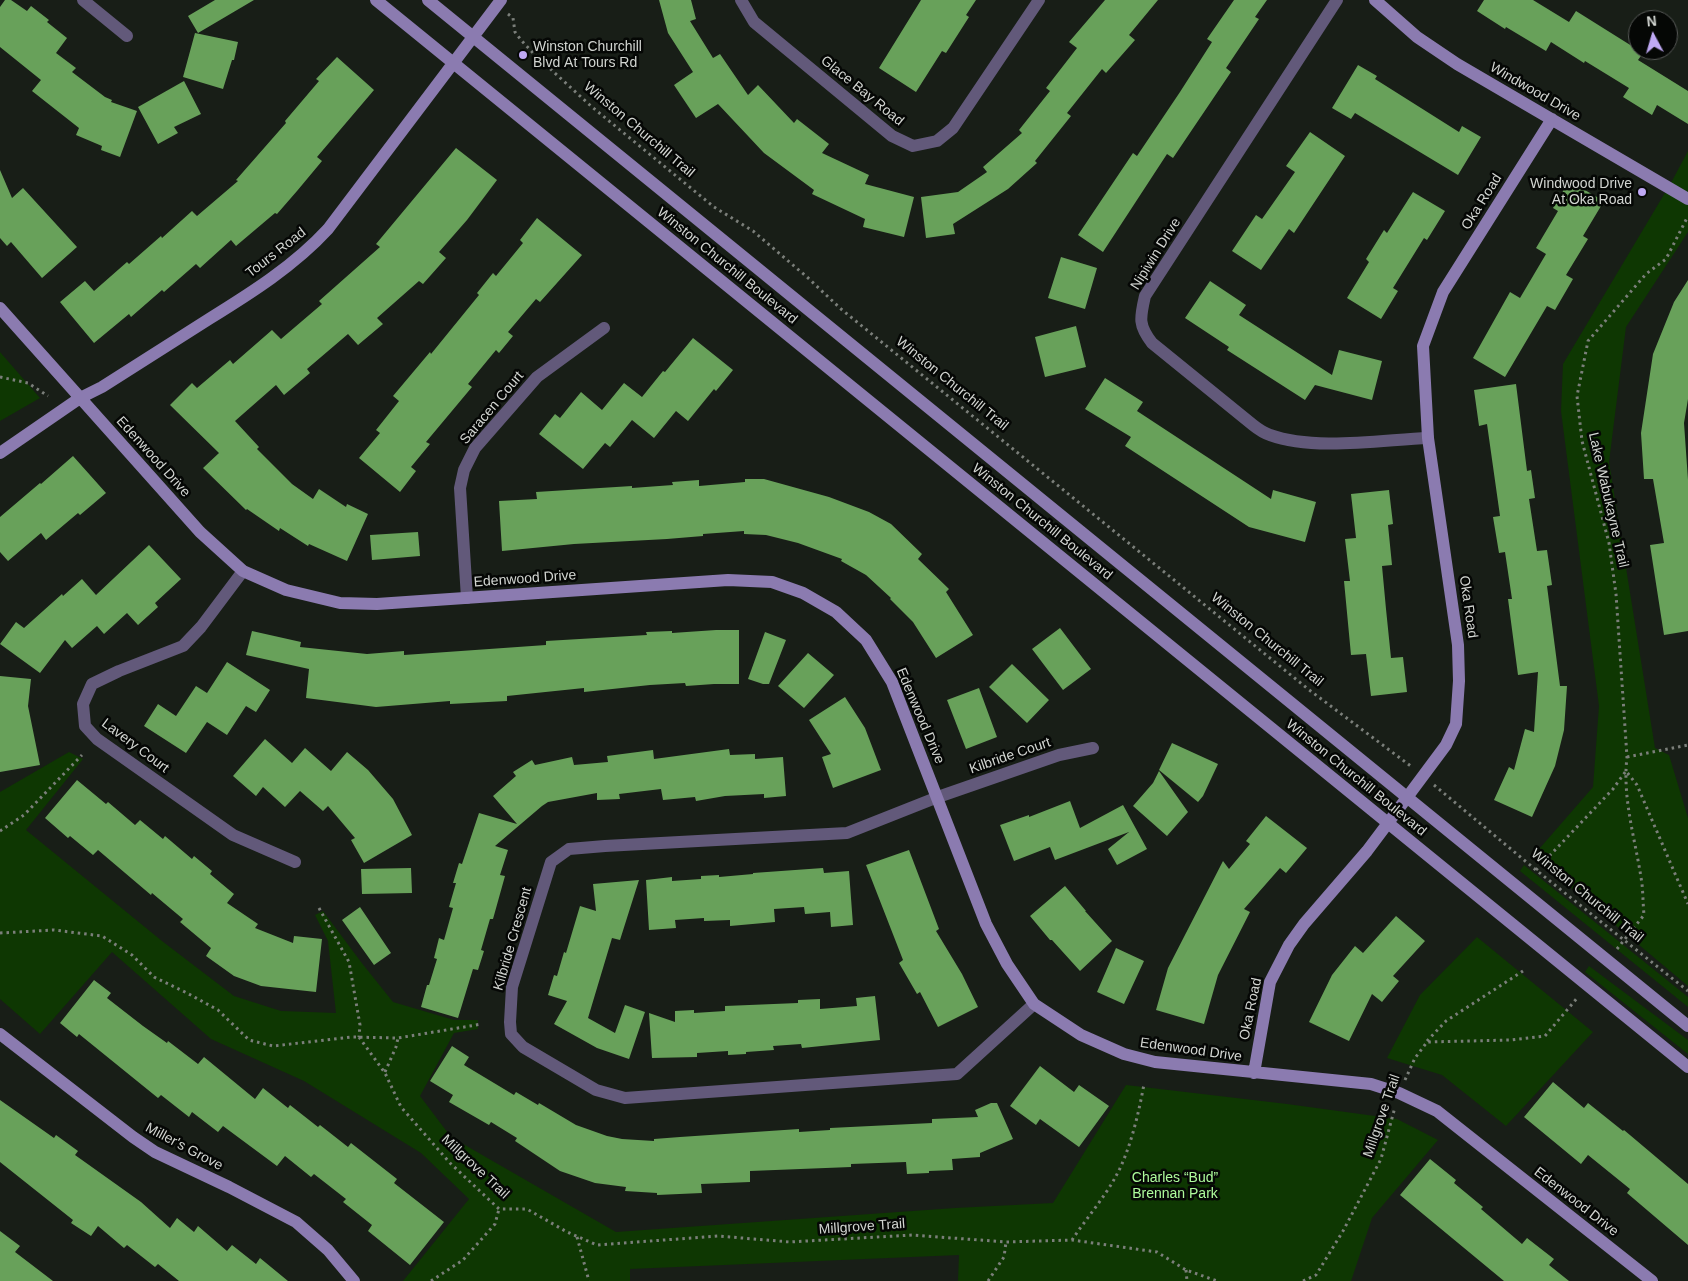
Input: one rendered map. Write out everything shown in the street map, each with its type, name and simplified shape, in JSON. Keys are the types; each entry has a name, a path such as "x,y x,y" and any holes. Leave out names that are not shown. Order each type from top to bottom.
{"street":[{"path":"83,0 127,36"},
{"name":"Winston Churchill Boulevard","path":"376,0 1688,1067"},
{"name":"Winston Churchill Boulevard","path":"428,0 1688,1026"},
{"name":"Tours Road","path":"0,452 80,398 102,387 232,305 275,276 312,247 328,229 500,0"},
{"name":"Glace Bay Road","path":"741,0 754,22 892,136 913,146 937,141 953,128 1040,0"},
{"name":"Nipiwin Drive","path":"1337,0 1145,296 1141,314 1142,330 1152,343 1268,435 1291,441 1319,444 1428,438"},
{"name":"Windwood Drive","path":"1376,0 1417,37 1457,64 1688,199"},
{"name":"Oka Road","path":"1254,1073 1270,982 1289,945 1304,924 1367,851 1408,797 1446,745 1456,724 1459,680 1458,645 1428,438 1423,346 1443,292 1552,120"},
{"name":"Edenwood Drive","path":"0,308 200,532 243,571 286,590 340,603 377,604 728,580 772,582 804,593 836,612 866,640 892,682 986,924 1007,964 1034,1004 1081,1035 1124,1054 1155,1062 1370,1084 1399,1093 1437,1111 1652,1281"},
{"name":"Saracen Court","path":"467,598 460,488 464,470 475,448 537,377 604,328"},
{"name":"Lavery Court","path":"243,571 201,628 183,646 119,671 92,684 83,704 85,726 97,739 233,835 295,862"},
{"name":"Kilbride Court","path":"938,797 1059,755 1093,748"},
{"name":"Kilbride Crescent","path":"938,797 847,834 569,849 551,862 512,987 511,1034 523,1047 596,1090 625,1098 958,1074 1034,1004"},
{"name":"Miller's Grove","path":"0,1034 155,1152 229,1187 296,1222 328,1250 354,1281"}],"path":[{"name":"Winston Churchill Trail","path":"512,18 515,32 521,40 592,107 714,207 753,231 808,277 841,309 1308,689 1396,753"},
{"name":"Lake Wabukayne Trail","path":"1644,915 1642,883 1627,797 1626,771 1628,757 1612,560 1582,441 1577,396 1588,341 1646,274 1666,258 1688,216"},
{"path":"0,377 28,383 48,396"},
{"path":"1628,757 1688,746"},
{"path":"0,831 24,815 82,755"},
{"path":"1536,870 1613,789 1626,771 1637,785 1688,904"},
{"name":"Winston Churchill Trail","path":"1450,799 1688,991"},
{"path":"318,908 349,962 360,1025 359,1038"},
{"path":"0,933 54,930 102,936 132,955 154,978 218,1010 249,1040 273,1046 323,1040 398,1038 482,1024"},
{"name":"Millgrove Trail","path":"1316,1275 1381,1159 1399,1093 1415,1058 1446,1021 1523,971"},
{"path":"1427,1042 1511,1040 1545,1036 1555,1025"},
{"name":"Millgrove Trail","path":"359,1038 385,1073 401,1107 450,1163 499,1209 527,1209 597,1246 718,1236 790,1242 912,1234 1006,1242 1072,1240 1157,1252 1186,1270 1217,1281"},
{"path":"385,1073 398,1038"},
{"path":"1072,1240 1116,1176 1128,1146 1144,1084"},
{"path":"431,1281 463,1260 495,1224 499,1209"},
{"path":"577,1236 589,1281"},
{"path":"988,1281 1004,1257 1006,1242"},
{"path":"1186,1270 1187,1281"},
{"path":"1303,1281 1316,1275 1316,1281"}],"green space":[{"path":"1688,151 1688,232 1626,327 1609,462 1655,748 1669,755 1688,818 1688,986 1533,856 1593,787 1599,706 1561,411 1563,364"},
{"path":"0,352 40,398 0,421"},
{"name":"Charles “Bud” Brennan Park","path":"69,752 83,759 26,830 162,941 234,996 281,1011 336,1013 328,941 315,915 323,911 393,1002 454,1020 478,1020 478,1029 454,1033 420,1096 451,1137 616,1232 955,1208 1053,1203 1126,1085 1397,1119 1438,1140 1372,1218 1351,1281 958,1281 959,1255 630,1269 630,1281 403,1281 469,1199 421,1153 304,1081 211,1039 112,952 40,1034 0,999 0,792"},
{"path":"1524,865 1688,997 1688,1007 1520,871"},
{"path":"1477,937 1593,1032 1506,1126 1442,1075 1387,1058 1420,995"},
{"path":"1589,966 1688,1040 1688,1054 1585,972"}],"building":[{"path":"5,0 11,0 27,11 31,6 49,20 47,22 67,38 56,53 76,68 72,72 105,97 112,100 111,102 137,111 120,157 101,150 102,146 76,135 79,128 32,91 41,80 0,47 0,7"},
{"path":"215,0 254,0 198,33 188,16"},
{"path":"659,0 691,0 696,19 690,21 713,58 720,54 748,95 758,85 794,123 797,119 829,144 822,153 869,175 865,184 914,197 904,237 863,227 865,219 812,194 814,190 764,153 718,104 696,118 674,85 693,72 668,33"},
{"path":"921,0 976,0 966,15 969,17 946,53 942,51 916,92 879,68"},
{"path":"1105,0 1158,0 1129,35 1135,40 1106,73 1102,69 1067,113 1071,116 1035,161 1037,163 1008,189 953,224 955,234 926,238 921,197 958,192 987,172 983,167 1022,133 1019,130 1050,91 1046,88 1077,48 1069,42"},
{"path":"1234,0 1267,0 1255,17 1259,19 1226,68 1231,72 1173,158 1167,154 1103,252 1078,235 1133,153 1137,156 1180,92 1212,42 1207,39"},
{"path":"1484,0 1533,0 1569,22 1576,11 1628,44 1628,60 1638,60 1688,91 1688,124 1657,105 1652,115 1623,97 1629,88 1585,61 1584,63 1551,42 1546,51 1506,27 1505,29 1477,11"},
{"path":"195,33 238,42 234,60 232,60 223,89 183,77"},
{"path":"337,57 374,90 317,157 322,161 297,191 277,214 275,213 236,246 231,240 200,268 196,264 164,292 162,290 131,317 129,314 94,343 60,302 85,281 94,291 127,262 129,264 161,236 162,238 192,211 197,216 238,181 236,180 286,123 285,121 319,81 316,79"},
{"path":"1358,65 1377,76 1375,79 1459,132 1462,126 1481,137 1458,175 1355,113 1351,119 1332,108"},
{"path":"184,81 201,114 174,127 178,133 158,144 138,107"},
{"path":"1310,132 1345,156 1294,233 1289,229 1261,270 1232,251 1256,215 1262,219 1295,172 1286,166"},
{"path":"456,148 497,180 467,220 439,252 446,258 423,284 419,281 377,318 383,324 358,345 348,334 307,369 310,373 284,395 276,385 235,421 259,447 257,449 292,484 313,499 319,489 346,507 347,504 368,514 347,561 309,544 308,546 280,528 279,531 246,510 203,468 219,453 170,405 192,383 197,388 230,360 233,364 272,330 281,339 322,304 319,301 380,247 376,244"},
{"path":"0,170 12,198 23,188 77,247 42,278 11,242 7,246 0,238"},
{"path":"1569,181 1604,201 1583,236 1588,239 1566,275 1573,279 1555,310 1547,306 1505,377 1473,358 1510,292 1520,298 1546,254 1536,248 1558,211 1553,208"},
{"path":"1413,192 1445,211 1427,240 1424,238 1393,288 1398,291 1381,319 1347,298 1369,262 1366,259 1384,230 1387,233"},
{"path":"537,218 582,255 540,302 536,299 508,332 513,336 499,353 496,350 468,384 472,387 426,442 430,444 411,467 416,471 400,492 359,458 380,433 376,430 399,401 393,396 430,352 431,354 479,295 477,293 493,273 496,276 523,243 520,240"},
{"path":"1061,257 1097,268 1085,309 1048,298"},
{"path":"1688,280 1688,399 1684,423 1688,480 1688,631 1664,635 1650,545 1664,543 1653,479 1644,479 1641,433 1653,354 1674,302"},
{"path":"1210,281 1246,305 1239,315 1332,375 1339,350 1382,361 1372,400 1315,385 1305,400 1227,350 1229,347 1185,318"},
{"path":"1076,326 1086,367 1045,377 1035,337"},
{"path":"693,338 733,370 716,391 714,389 688,421 676,411 654,438 632,420 610,447 605,443 583,469 539,434 555,414 560,418 581,392 602,410 624,383 642,397"},
{"path":"1105,378 1143,402 1137,411 1271,499 1273,490 1316,502 1305,542 1249,527 1125,446 1131,437 1085,409"},
{"path":"1516,384 1527,471 1531,470 1535,498 1529,499 1537,551 1547,550 1552,585 1547,586 1560,686 1567,686 1564,730 1555,766 1532,817 1494,800 1509,767 1514,770 1525,729 1534,732 1538,672 1518,675 1508,599 1512,599 1505,552 1499,553 1493,517 1500,516 1487,424 1479,426 1474,390"},
{"path":"73,456 106,493 80,515 78,513 46,540 41,533 8,561 0,552 0,517"},
{"path":"745,479 764,479 829,497 869,512 891,524 922,554 918,559 949,589 946,592 973,635 936,658 913,622 891,598 866,575 841,561 842,559 798,543 766,535 744,534 744,531 667,539 574,544 502,551 499,501 537,499 536,492 673,485 672,482 699,480 699,486 745,482"},
{"path":"1389,490 1393,524 1388,525 1392,565 1382,566 1391,658 1403,657 1407,692 1371,696 1366,654 1351,655 1344,581 1350,581 1345,539 1356,538 1351,494"},
{"path":"418,532 420,556 372,560 370,535"},
{"path":"149,545 181,579 155,603 158,607 138,625 127,613 104,634 97,626 72,648 65,640 40,673 0,644 16,622 24,628 82,579 96,595"},
{"path":"1060,628 1091,669 1063,690 1032,649"},
{"path":"739,630 739,684 686,686 685,683 584,692 584,688 507,696 507,701 450,704 450,701 376,707 306,698 309,669 246,655 252,631 301,642 300,647 367,654 404,651 404,655 546,645 546,641 647,635 646,632 672,631 672,633"},
{"path":"765,632 786,640 769,684 748,679"},
{"path":"808,653 834,675 804,708 778,686"},
{"path":"227,662 270,690 256,712 246,706 227,735 207,722 186,753 144,726 158,704 176,716 196,686 207,693"},
{"path":"1012,664 1049,700 1027,723 989,687"},
{"path":"0,676 31,679 28,706 40,765 0,772"},
{"path":"979,688 997,737 966,749 947,700"},
{"path":"845,697 865,728 881,770 833,788 822,757 831,754 809,720"},
{"path":"265,739 292,763 305,748 331,771 347,752 368,770 393,799 412,835 364,863 351,840 355,838 328,806 323,811 300,791 285,807 263,787 256,796 233,776"},
{"path":"1172,743 1218,764 1203,796 1198,802 1159,770"},
{"path":"729,749 730,755 755,754 755,759 783,757 786,796 764,798 764,794 725,796 696,801 695,797 663,800 661,789 619,794 620,799 597,800 597,793 548,802 542,806 495,846 508,850 500,875 505,876 493,919 490,919 481,950 484,951 478,970 473,969 458,1018 421,1007 437,959 434,958 439,938 444,940 453,908 449,907 456,883 453,883 459,863 462,864 479,813 517,824 493,796 516,776 513,772 532,760 535,765 572,757 574,765 608,762 607,756 653,750 654,759"},
{"path":"1159,771 1188,812 1167,836 1133,806 1153,783"},
{"path":"77,780 106,804 108,802 135,825 140,820 163,839 165,836 192,859 194,856 212,871 210,874 234,894 227,903 258,924 255,928 293,943 294,936 322,939 316,992 261,986 234,976 206,956 211,948 180,922 183,919 152,893 151,895 98,850 93,855 70,836 68,838 45,818"},
{"path":"1070,801 1080,828 1123,805 1147,849 1117,865 1108,849 1129,832 1055,860 1050,847 1014,861 1000,825 1029,815 1029,817"},
{"path":"1266,816 1307,848 1286,873 1280,868 1244,909 1250,912 1218,975 1204,1024 1156,1010 1168,968 1223,861 1229,869 1250,844 1246,841"},
{"path":"909,850 939,929 936,931 962,974 978,1007 938,1027 920,992 917,994 899,963 903,960 866,865"},
{"path":"411,868 412,893 362,894 361,869"},
{"path":"823,868 824,873 849,871 853,925 831,927 830,912 805,914 804,907 774,909 775,922 730,926 730,920 704,921 704,918 675,920 676,928 649,930 646,880 672,877 672,881 701,879 701,876 719,875 719,877"},
{"path":"639,880 620,940 612,938 588,1018 615,1033 625,1005 645,1012 629,1059 597,1048 554,1024 567,1001 548,995 554,975 557,976 564,952 566,953 580,906 596,911 593,884"},
{"path":"1065,886 1112,941 1080,971 1030,916"},
{"path":"360,907 391,953 374,965 342,920"},
{"path":"1396,916 1425,941 1393,976 1399,981 1382,1002 1372,994 1349,1041 1309,1022 1332,975 1355,946 1363,953"},
{"path":"1116,948 1144,961 1124,1004 1097,992"},
{"path":"94,980 111,993 107,998 143,1026 167,1043 168,1041 198,1064 204,1057 255,1099 263,1088 288,1108 290,1105 348,1147 351,1143 397,1179 394,1183 444,1222 410,1265 368,1231 372,1225 343,1202 346,1199 314,1174 311,1177 285,1156 277,1166 223,1126 218,1132 192,1112 189,1117 161,1095 158,1098 79,1034 77,1037 60,1023"},
{"path":"875,996 880,1040 802,1048 801,1044 773,1046 774,1050 746,1052 746,1054 728,1055 728,1051 697,1053 697,1057 652,1058 649,1013 675,1022 675,1011 694,1010 694,1013 725,1011 725,1006 798,1003 798,1000 820,999 820,1009 857,1006 856,998"},
{"path":"452,1046 469,1057 464,1065 514,1095 516,1092 538,1105 539,1103 576,1125 622,1139 654,1141 654,1139 799,1129 799,1132 830,1130 830,1128 932,1123 932,1119 978,1117 975,1110 991,1103 997,1103 1013,1139 980,1153 980,1157 952,1159 953,1170 907,1174 906,1162 851,1164 851,1167 750,1171 750,1182 701,1184 702,1193 657,1195 657,1193 625,1191 626,1187 595,1183 560,1171 515,1141 517,1138 491,1122 489,1125 449,1102 453,1095 430,1081"},
{"path":"1040,1066 1074,1092 1079,1085 1109,1106 1079,1147 1040,1119 1036,1125 1010,1106"},
{"path":"1553,1082 1584,1108 1588,1103 1624,1130 1688,1184 1688,1245 1627,1193 1630,1189 1588,1155 1581,1164 1524,1117"},
{"path":"0,1100 54,1138 56,1135 78,1151 75,1155 141,1202 170,1228 177,1218 194,1232 198,1226 227,1251 232,1245 256,1264 260,1258 288,1281 179,1281 158,1264 155,1267 127,1245 124,1248 98,1226 91,1236 71,1223 73,1220 0,1162"},
{"path":"1430,1159 1456,1180 1454,1183 1522,1244 1527,1238 1554,1259 1549,1265 1569,1281 1504,1281 1400,1195"},
{"path":"0,1231 20,1246 15,1252 53,1281 0,1281"}],"place":[{"name":"Winston Churchill Blvd At Tours Rd","path":"523,55"},
{"name":"Windwood Drive At Oka Road","path":"1642,192"}]}
